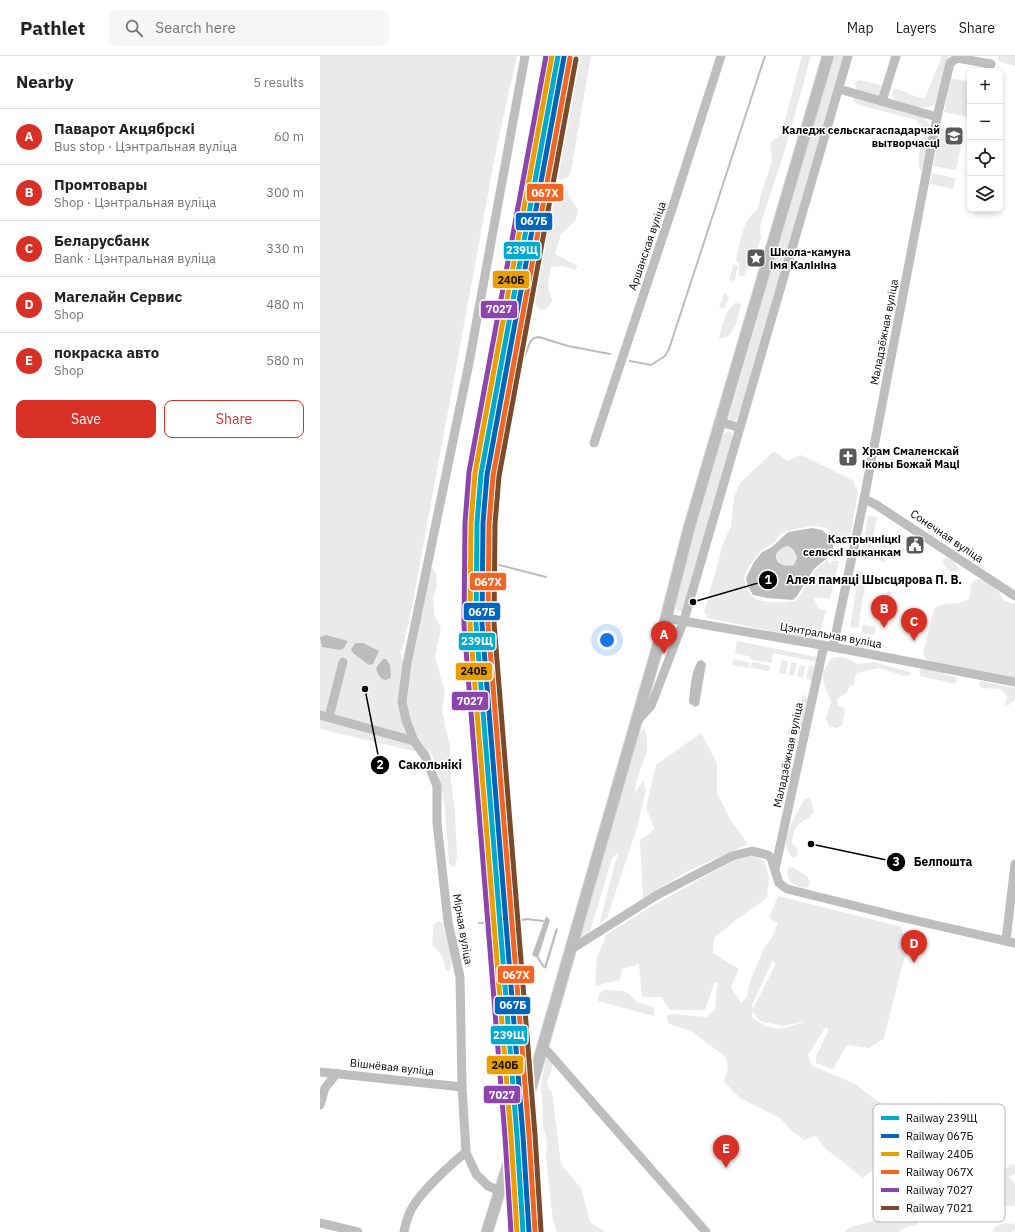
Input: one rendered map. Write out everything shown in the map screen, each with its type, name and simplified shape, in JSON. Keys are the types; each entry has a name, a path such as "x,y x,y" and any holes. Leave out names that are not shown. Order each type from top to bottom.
{"main road":[{"path":"487,1232 542,1048 666,618 689,528 828,56"}],"street":[{"name":"Мірная вуліца","path":"500,1191 488,1186 476,1174 466,1152 462,1087 460,977 448,922 437,823 437,786 425,756 414,741 406,720 402,702 407,664 469,363 525,56"},
{"name":"Аршанская вуліца","path":"594,443 721,56"},
{"path":"636,722 650,706 684,620 848,56"},
{"path":"882,101 896,56"},
{"name":"Маладзёжная вуліца","path":"775,870 864,499 937,117 950,63 957,58 991,64"},
{"path":"839,89 937,117"},
{"path":"721,422 740,428"},
{"name":"Сонечная вуліца","path":"864,499 876,504 1015,596"},
{"name":"Цэнтральная вуліца","path":"666,618 828,646 1015,682"},
{"path":"343,662 324,716 414,741"},
{"path":"768,855 780,849"},
{"path":"570,950 657,895 732,856 752,851 768,855 773,862 779,883 787,889 1010,942 1015,864"},
{"path":"542,1048 548,1052 706,1232"},
{"name":"Вішнёвая вуліца","path":"320,1072 462,1087"},
{"path":"320,1105 326,1088 337,1073"},
{"path":"404,1232 408,1215 425,1192 447,1168 466,1152"},
{"path":"320,1223 358,1232"}],"shaded area":[{"path":"320,56 517,56 497,146 411,612 402,650 400,651 409,682 429,570 432,568 436,573 437,585 433,597 434,614 441,628 435,657 445,692 442,711 450,746 457,857 455,867 449,864 442,790 439,775 429,749 430,755 320,729"},
{"path":"575,56 591,56 571,171 568,177 560,180 555,175 552,166"},
{"path":"802,56 811,56 784,153 760,226 761,239 744,276 739,276 739,264 736,259 743,231 749,218 758,209 761,194 772,161 770,142 781,135"},
{"path":"834,56 844,56 744,399 737,419 731,422 729,417"},
{"path":"942,56 947,56 948,58 935,104 920,107 894,100 892,94 894,89 898,89 917,97 925,98"},
{"path":"998,56 1015,56 1015,66 1003,63 998,60"},
{"path":"951,78 967,81 967,117 944,112"},
{"path":"859,80 881,85 884,91 882,96 876,96 856,89 855,82"},
{"path":"854,97 921,116 928,122 930,127 925,170 921,171 919,164 923,132 921,126 916,120 856,104 853,101"},
{"path":"941,127 964,132 956,170 933,166"},
{"path":"932,173 956,178 953,189 930,184"},
{"path":"556,182 564,187 578,210 575,221 561,234 555,254 578,266 575,270 563,266 551,267 548,285 552,301 548,308 542,310 536,306 535,299 552,185"},
{"path":"734,264 738,267 734,282 729,279"},
{"path":"724,293 729,297 724,309 719,307"},
{"path":"736,303 741,304 736,325 728,337 719,339 729,309"},
{"path":"729,430 732,433 732,439 682,612 675,608 675,599 723,435"},
{"path":"774,451 787,461 801,455 853,480 858,493 849,543 844,544 826,528 813,526 787,531 779,535 775,542 762,550 749,566 744,577 750,593 757,599 775,602 793,601 797,600 814,571 827,560 830,564 833,561 839,561 830,599 813,597 819,609 826,610 820,635 813,640 708,618 704,612 723,544 731,526 734,497 740,483"},
{"path":"868,516 877,517 869,560 861,558"},
{"path":"812,528 822,530 833,540 833,550 827,558 814,569 793,600 767,598 753,595 746,578 754,562 762,552 772,547 788,532","holes":["788,546 794,550 797,558 794,565 783,565 776,559 776,556 781,548"]},
{"path":"883,540 889,541 885,562 879,561"},
{"path":"788,546 794,550 797,558 795,565 783,565 776,559 776,556 781,548"},
{"path":"947,558 957,565 958,570 953,572 946,568 943,560"},
{"path":"859,572 867,573 858,628 850,627"},
{"path":"980,579 997,588 1003,600 1015,604 1015,679 931,662 925,658 923,653 934,609 942,605 969,599 971,584 975,580"},
{"path":"887,591 892,592 886,626 880,625"},
{"path":"863,625 876,627 874,635 861,633"},
{"path":"326,635 348,641 344,648 340,650 322,647 320,637"},
{"path":"737,641 817,657 817,662 773,653 771,663 752,660 748,656 735,653"},
{"path":"355,643 363,643 379,651 373,664 369,665 353,653 351,650"},
{"path":"840,657 849,659 857,664 874,662 910,672 911,675 904,676 879,668 856,673 854,685 851,685 846,693 837,699 838,706 843,707 845,710 842,725 836,728 829,726 826,719 831,701 824,685 822,672 832,658"},
{"path":"383,659 386,659 390,665 391,677 386,680 381,678 376,668"},
{"path":"733,659 750,663 749,668 732,665"},
{"path":"702,660 706,664 699,705 695,707 689,703 691,681 698,661"},
{"path":"782,660 788,662 786,674 779,673"},
{"path":"754,662 770,666 769,671 750,668"},
{"path":"791,662 797,663 794,676 789,675"},
{"path":"800,665 805,666 803,678 797,676"},
{"path":"809,665 815,666 812,680 806,679"},
{"path":"923,668 955,677 957,680 955,684 920,676 919,671"},
{"path":"980,681 1015,688 1015,699 1009,705 1005,705 1007,697 1001,689 982,688 979,684"},
{"path":"803,694 808,699 800,733 794,736 787,734 789,727 796,728"},
{"path":"644,729 647,737 646,753 638,777 635,793 643,781 646,790 637,828 607,918 599,925 618,853 612,858 590,932 575,941 637,736"},
{"path":"701,733 717,763 717,794 732,822 748,844 690,870 643,898 640,840 655,829 646,808 656,765"},
{"path":"809,798 812,804 813,813 795,829 792,843 797,849 798,855 793,858 788,852 786,844 789,829 804,799"},
{"path":"754,855 764,861 769,877 767,898 737,919 714,938 713,953 739,969 731,987 741,1003 747,997 749,984 764,948 771,939 778,923 769,918 778,896 902,927 902,932 910,936 884,1038 869,1048 847,1045 833,1069 816,1063 816,1056 829,1029 825,1028 808,1055 811,1065 855,1084 882,1104 873,1104 873,1170 863,1178 826,1149 816,1136 804,1140 792,1131 780,1118 740,1098 724,1082 728,1068 726,1057 691,1031 669,1024 666,1016 673,1014 706,1017 715,1010 717,985 720,984 715,982 705,1010 670,1010 661,997 642,997 639,964 622,969 620,980 595,986 597,956 607,934 647,909 734,860","holes":["773,960 775,965 753,1009 752,1005","752,1011 760,1021 782,1026 802,1022 808,1023 785,1028 772,1028 763,1025 752,1017"]},
{"path":"793,867 808,877 810,884 807,888 795,885 790,880 787,873 788,868"},
{"path":"546,916 550,920 538,958 532,955"},
{"path":"439,921 443,924 450,948 452,961 449,972 445,969 444,961 441,955 432,944 434,924"},
{"path":"556,928 558,929 546,969 544,967"},
{"path":"604,990 624,991 637,1002 654,1007 654,1016 598,1001 599,994"},
{"path":"550,1058 553,1062 547,1081 549,1090 552,1092 561,1164 581,1188 590,1222 605,1232 557,1232 553,1221 546,1157 547,1141 542,1121 543,1112 541,1086 546,1059"},
{"path":"1011,1164 1015,1165 1015,1174 1008,1176 1015,1184 1015,1206 1005,1206 1005,1170"},
{"path":"873,1221 918,1222 917,1225 908,1226 898,1232 844,1232 850,1227"},
{"path":"1005,1223 1015,1224 1015,1230 1013,1232 992,1232 996,1226"}],"waterway":[{"path":"630,361 651,365 665,356 669,349 765,56"},
{"path":"490,619 488,551 501,442 507,405 530,342 534,338 539,337 568,346 610,354"},
{"path":"488,562 546,577"},
{"path":"515,921 527,919 543,921"},
{"path":"538,958 544,967"}],"rail line":[{"name":"7027","path":"511,1232 505,1137 464,625 465,523 469,472 546,56"},
{"name":"240Б","path":"517,1232 511,1136 470,624 471,523 475,473 552,56"},
{"name":"239Щ","path":"523,1232 517,1136 476,624 477,523 481,474 558,56"},
{"name":"067Б","path":"529,1232 523,1136 482,624 483,523 487,475 564,57"},
{"name":"067Х","path":"535,1231 529,1135 488,624 489,524 493,476 570,58"},
{"name":"7021","path":"541,1231 535,1135 494,623 495,524 499,476 576,59"}],"place":[{"name":"Каледж сельскагаспадарчай вытворчасці","path":"954,136"},
{"name":"Школа-камуна імя Калініна","path":"756,258"},
{"name":"Храм Смаленскай іконы Божай Маці","path":"848,457"},
{"name":"Кастрычніцкі сельскі выканкам","path":"915,545"},
{"name":"Алея памяці Шысцярова П. В.","path":"693,602"},
{"name":"Промтовары","path":"884,628"},
{"name":"Беларусбанк","path":"914,641"},
{"name":"Паварот Акцябрскі","path":"664,654"},
{"name":"Сакольнікі","path":"365,689"},
{"name":"Белпошта","path":"811,844"},
{"name":"Магелайн Сервис","path":"914,963"},
{"name":"покраска авто","path":"726,1168"}]}
